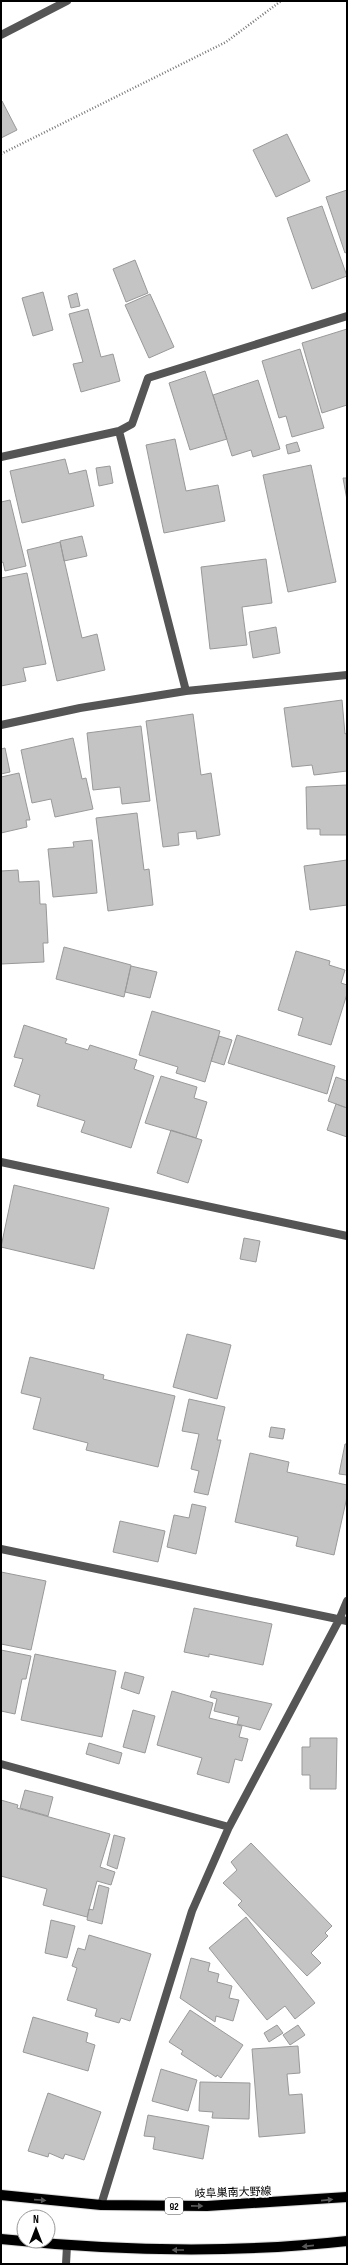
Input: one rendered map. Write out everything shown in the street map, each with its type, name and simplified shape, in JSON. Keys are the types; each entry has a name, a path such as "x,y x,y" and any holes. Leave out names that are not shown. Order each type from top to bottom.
{"main road":[{"name":"岐阜巣南大野線","path":"1,2196 101,2205 208,2206 347,2197"},
{"path":"1,2239 67,2246 197,2250 282,2248 347,2241"}],"street":[{"path":"1,35 67,1"},
{"path":"1,457 119,431 132,424 148,378 347,316"},
{"path":"119,431 186,691"},
{"path":"1,725 80,708 186,691 347,675"},
{"path":"1,1162 347,1236"},
{"path":"1,1549 343,1621"},
{"path":"101,2205 192,1911 229,1827 343,1621 347,1601"},
{"path":"1,1764 229,1827"},
{"path":"66,2264 67,2246"}],"path":[{"path":"1,154 226,42 281,1"}],"building":[{"path":"2,101 17,130 1,138 1,102"},
{"path":"287,134 310,181 276,197 253,150"},
{"path":"347,190 347,252 345,253 326,197"},
{"path":"322,206 347,276 312,289 287,218"},
{"path":"135,260 148,293 126,302 113,269"},
{"path":"43,292 53,330 33,336 22,298"},
{"path":"77,293 80,306 71,308 68,296"},
{"path":"150,294 174,347 149,358 125,305"},
{"path":"88,309 101,357 113,354 120,381 81,392 73,364 83,362 69,314"},
{"path":"347,329 347,405 322,413 302,343"},
{"path":"300,349 324,428 292,437 286,416 279,418 262,361"},
{"path":"205,371 227,439 190,450 169,383"},
{"path":"258,380 280,449 253,457 251,450 232,456 213,395"},
{"path":"175,439 186,491 218,485 225,521 164,533 146,445"},
{"path":"297,442 300,451 288,454 286,445"},
{"path":"65,459 69,474 86,470 94,506 22,523 10,471"},
{"path":"311,465 336,582 288,592 263,475"},
{"path":"110,466 113,483 99,486 96,468"},
{"path":"343,478 347,478 347,500"},
{"path":"10,500 26,566 5,571 3,562 1,563 1,502"},
{"path":"82,536 87,556 64,561 60,541"},
{"path":"60,542 82,638 97,634 105,670 57,681 27,550"},
{"path":"266,559 272,603 242,607 247,645 210,649 201,567"},
{"path":"27,573 46,664 23,668 26,681 1,686 1,578"},
{"path":"276,627 280,653 253,658 249,632"},
{"path":"342,700 345,734 347,733 347,771 314,775 312,765 292,767 284,708"},
{"path":"193,714 201,775 211,773 220,835 197,839 196,831 178,833 179,845 163,847 146,721"},
{"path":"141,726 150,801 122,804 120,787 93,790 87,733"},
{"path":"73,738 82,779 86,778 93,809 55,817 51,799 32,803 21,750"},
{"path":"5,748 10,772 1,774 1,749"},
{"path":"19,773 30,820 26,820 27,827 1,833 1,777"},
{"path":"347,785 347,835 320,835 320,829 307,829 306,787"},
{"path":"137,813 144,870 149,869 153,905 108,911 96,818"},
{"path":"92,840 97,893 53,897 48,849 74,847 73,842"},
{"path":"347,860 347,905 310,910 304,866"},
{"path":"18,870 19,882 39,881 40,904 46,904 48,943 43,943 44,962 1,964 1,871"},
{"path":"64,947 131,965 124,997 56,979"},
{"path":"296,951 330,961 329,965 345,970 341,983 347,985 347,994 331,1045 298,1035 303,1018 278,1010"},
{"path":"131,966 157,972 150,998 125,992"},
{"path":"152,1011 220,1031 205,1082 176,1073 178,1067 139,1055"},
{"path":"24,1025 67,1039 65,1043 88,1050 90,1045 137,1060 134,1069 154,1076 131,1148 81,1132 85,1121 37,1106 40,1095 14,1086 23,1059 14,1057"},
{"path":"237,1035 335,1066 327,1094 228,1063"},
{"path":"219,1036 232,1040 224,1065 211,1061"},
{"path":"161,1076 197,1087 194,1098 207,1102 196,1138 145,1123"},
{"path":"336,1077 347,1081 347,1108 328,1101"},
{"path":"336,1104 347,1108 347,1137 327,1130"},
{"path":"171,1130 202,1140 188,1183 157,1173"},
{"path":"14,1185 109,1208 94,1269 1,1247"},
{"path":"244,1238 260,1241 256,1262 240,1259"},
{"path":"187,1334 231,1345 217,1399 173,1387"},
{"path":"30,1357 104,1375 103,1379 175,1396 158,1467 86,1450 88,1443 33,1429 41,1398 21,1393"},
{"path":"189,1399 225,1407 217,1440 221,1440 208,1495 194,1492 199,1471 191,1469 199,1434 182,1431"},
{"path":"271,1427 285,1429 283,1439 269,1437"},
{"path":"345,1444 347,1444 347,1475 339,1474"},
{"path":"250,1453 289,1462 287,1472 347,1485 347,1497 334,1555 296,1546 298,1537 235,1522"},
{"path":"192,1504 206,1507 196,1554 167,1547 174,1515 189,1518"},
{"path":"120,1521 165,1531 158,1562 113,1552"},
{"path":"1,1572 46,1581 31,1650 1,1644"},
{"path":"194,1608 272,1624 263,1665 209,1654 209,1657 184,1652"},
{"path":"1,1650 31,1656 26,1679 22,1679 15,1714 1,1711"},
{"path":"35,1654 116,1671 102,1737 21,1720"},
{"path":"125,1672 144,1677 139,1694 121,1688"},
{"path":"172,1691 213,1703 209,1718 242,1726 239,1737 248,1739 242,1761 235,1759 229,1783 197,1774 202,1758 157,1745"},
{"path":"212,1691 272,1704 260,1730 237,1724 239,1717 214,1711 217,1699 210,1697"},
{"path":"133,1710 155,1716 145,1753 123,1747"},
{"path":"310,1738 337,1738 336,1789 310,1789 310,1775 302,1775 302,1747 310,1747"},
{"path":"89,1743 122,1753 119,1764 86,1754"},
{"path":"25,1790 53,1797 48,1816 20,1808"},
{"path":"1,1800 18,1805 17,1808 110,1834 100,1867 115,1872 111,1885 97,1881 87,1917 43,1905 47,1889 1,1876"},
{"path":"114,1835 125,1838 117,1869 107,1865"},
{"path":"251,1843 332,1926 325,1933 328,1936 311,1953 321,1963 307,1976 238,1905 242,1901 223,1883 237,1870 231,1862"},
{"path":"99,1885 109,1888 102,1924 87,1920 89,1909 93,1910"},
{"path":"246,1917 315,2003 295,2019 285,2006 267,2020 209,1948"},
{"path":"51,1920 75,1926 67,1958 45,1953"},
{"path":"89,1935 151,1954 130,2021 121,2018 119,2023 95,2016 97,2009 67,2000 77,1968 72,1966 78,1948 85,1950"},
{"path":"191,1958 210,1963 208,1971 219,1974 217,1982 232,1986 229,1998 239,2000 233,2021 216,2016 215,2022 180,1998"},
{"path":"190,2010 243,2045 221,2078 217,2075 216,2077 181,2054 183,2051 169,2042"},
{"path":"33,2017 88,2033 86,2042 95,2045 88,2071 23,2052"},
{"path":"277,2025 283,2033 269,2042 264,2033"},
{"path":"298,2025 305,2035 290,2045 283,2035"},
{"path":"298,2046 300,2073 287,2074 289,2095 302,2094 305,2133 259,2137 252,2049"},
{"path":"161,2069 197,2080 188,2111 152,2101"},
{"path":"200,2082 250,2083 249,2119 212,2118 213,2112 199,2111"},
{"path":"48,2093 101,2112 84,2160 65,2154 63,2159 49,2153 48,2157 28,2151"},
{"path":"148,2115 209,2126 203,2159 153,2149 155,2137 144,2136"}]}
